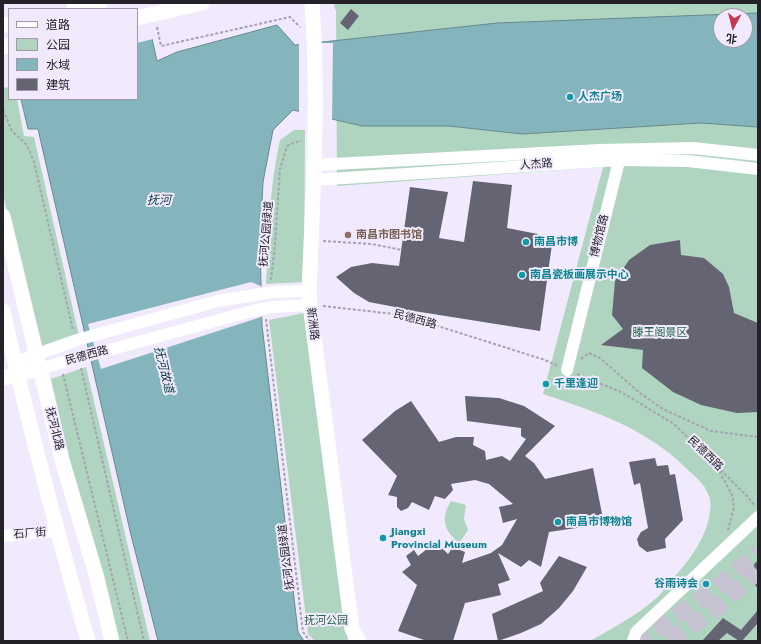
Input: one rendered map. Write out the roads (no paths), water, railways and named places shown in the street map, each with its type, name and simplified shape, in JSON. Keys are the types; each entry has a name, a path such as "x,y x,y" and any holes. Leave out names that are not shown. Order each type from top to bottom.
{"main road":[{"path":"78,8 100,3"},
{"name":"新洲路","path":"312,3 315,39 308,130 314,173 310,298 352,629 359,641"},
{"path":"138,18 160,18 194,4"},
{"name":"抚河北路","path":"3,216 62,460 97,578 112,641"},
{"name":"抚河北路","path":"3,311 12,372 88,641"},
{"path":"12,372 38,362"}],"street":[{"name":"人杰路","path":"314,173 620,155 693,148 758,156"},
{"name":"人杰路","path":"620,155 758,169"},
{"name":"博物馆路","path":"567,370 620,155"},
{"name":"民德西路","path":"38,362 56,347 272,286 310,298"},
{"name":"民德西路","path":"38,362 60,363 252,311 310,298"},
{"path":"633,641 636,632 758,517"},
{"name":"石厂街","path":"3,536 57,531"}],"water":[{"name":"抚河","path":"3,3 144,3 157,61 177,52 277,25 295,45 497,23 713,15 713,48 753,48 753,13 758,13 758,127 701,123 522,134 449,126 362,126 293,110 273,130 263,182 260,242 262,325 298,632 304,641 158,641 131,535 38,129 28,129 21,100 138,100 138,8 8,8"}],"tunnel":[{"path":"633,641 659,628 694,604 713,590 758,551"},
{"path":"669,641 714,610 758,571"}],"place":[{"name":"人杰广场","path":"570,97"},
{"name":"南昌市图书馆","path":"348,235"},
{"name":"南昌市博","path":"526,242"},
{"name":"南昌瓷板画展示中心","path":"522,275"},
{"name":"千里逢迎","path":"546,384"},
{"name":"南昌市博物馆","path":"558,522"},
{"name":"Jiangxi Provincial Museum","path":"383,538"},
{"name":"谷雨诗会","path":"706,584"}],"park label":[{"name":"滕王阁景区","path":"660,333"},
{"name":"抚河公园","path":"326,621"}],"water label":[{"name":"抚河故道","path":"163,370"}]}
